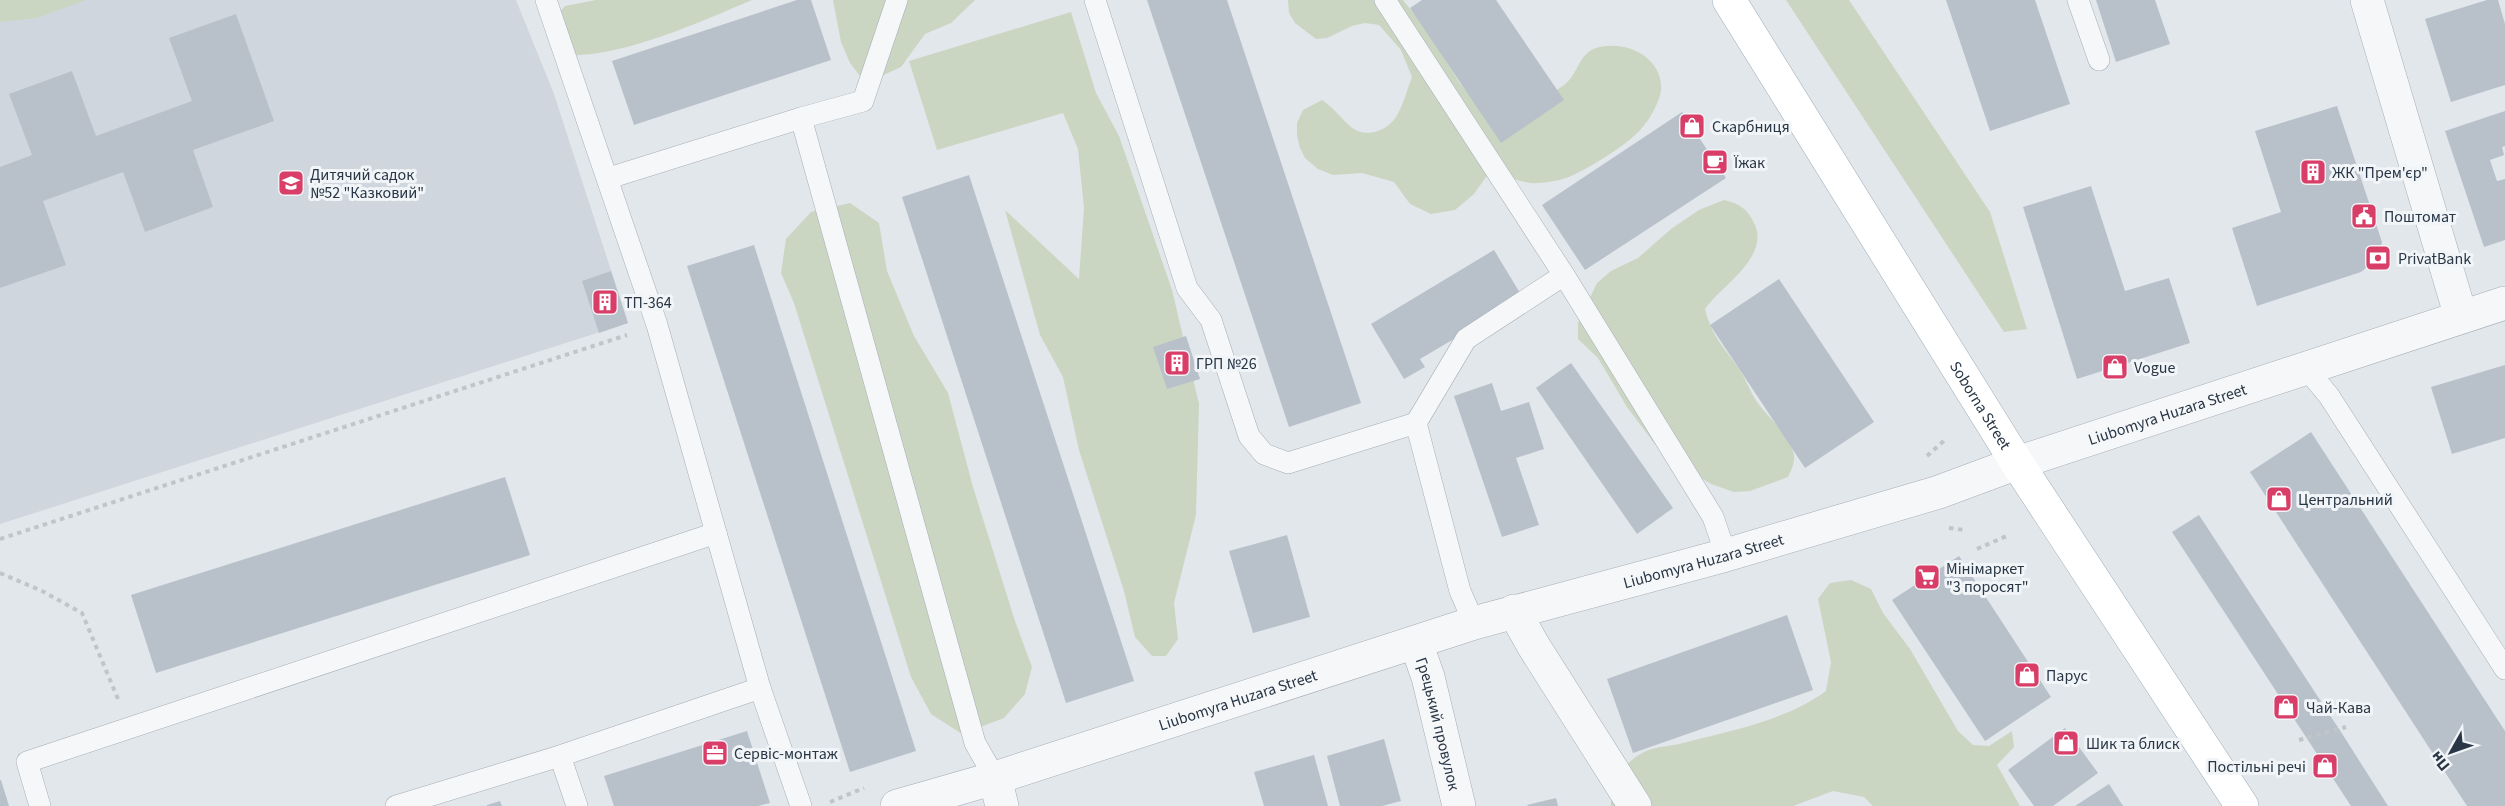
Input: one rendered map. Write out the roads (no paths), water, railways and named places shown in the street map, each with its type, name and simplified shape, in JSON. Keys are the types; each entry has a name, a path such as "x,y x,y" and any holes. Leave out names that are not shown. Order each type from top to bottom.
{"main road":[{"name":"Soborna Street","path":"1729,0 2018,462 2242,806"}],"street":[{"path":"2367,0 2461,317"},
{"name":"Liubomyra Huzara Street","path":"897,806 999,792 1474,623 1726,555 1939,492 2018,462 2505,303"},
{"path":"1514,611 1635,806"},
{"name":"Грецький провулок","path":"1416,643 1428,677 1459,806"}],"lane":[{"path":"546,0 609,178 657,325 760,688 801,806"},
{"path":"609,178 862,101 897,0"},
{"path":"1095,0 1187,288 1211,320 1250,436 1264,454 1288,463 1416,423 1466,339 1564,275"},
{"path":"1385,0 1564,275 1713,518 1726,555"},
{"path":"2078,0 2099,60"},
{"path":"801,118 975,743 999,792"},
{"path":"2305,367 2329,396 2505,669"},
{"path":"1416,423 1460,591 1474,623"},
{"path":"40,806 27,762 716,533"},
{"path":"396,806 560,756 760,688"},
{"path":"560,756 577,806"}],"place":[{"name":"Скарбниця","path":"1692,126"},
{"name":"Їжак","path":"1715,162"},
{"name":"ЖК \"Прем'єр\"","path":"2313,172"},
{"name":"Дитячий садок №52 \"Казковий\"","path":"291,183"},
{"name":"Поштомат","path":"2364,216"},
{"name":"PrivatBank","path":"2378,258"},
{"name":"ТП-364","path":"605,302"},
{"name":"ГРП №26","path":"1177,363"},
{"name":"Vogue","path":"2115,367"},
{"name":"Центральний","path":"2279,499"},
{"name":"Мінімаркет \"3 поросят\"","path":"1927,577"},
{"name":"Парус","path":"2027,675"},
{"name":"Чай-Кава","path":"2286,707"},
{"name":"Шик та блиск","path":"2066,743"},
{"name":"Сервіс-монтаж","path":"715,753"},
{"name":"Постільні речі","path":"2325,766"}]}
